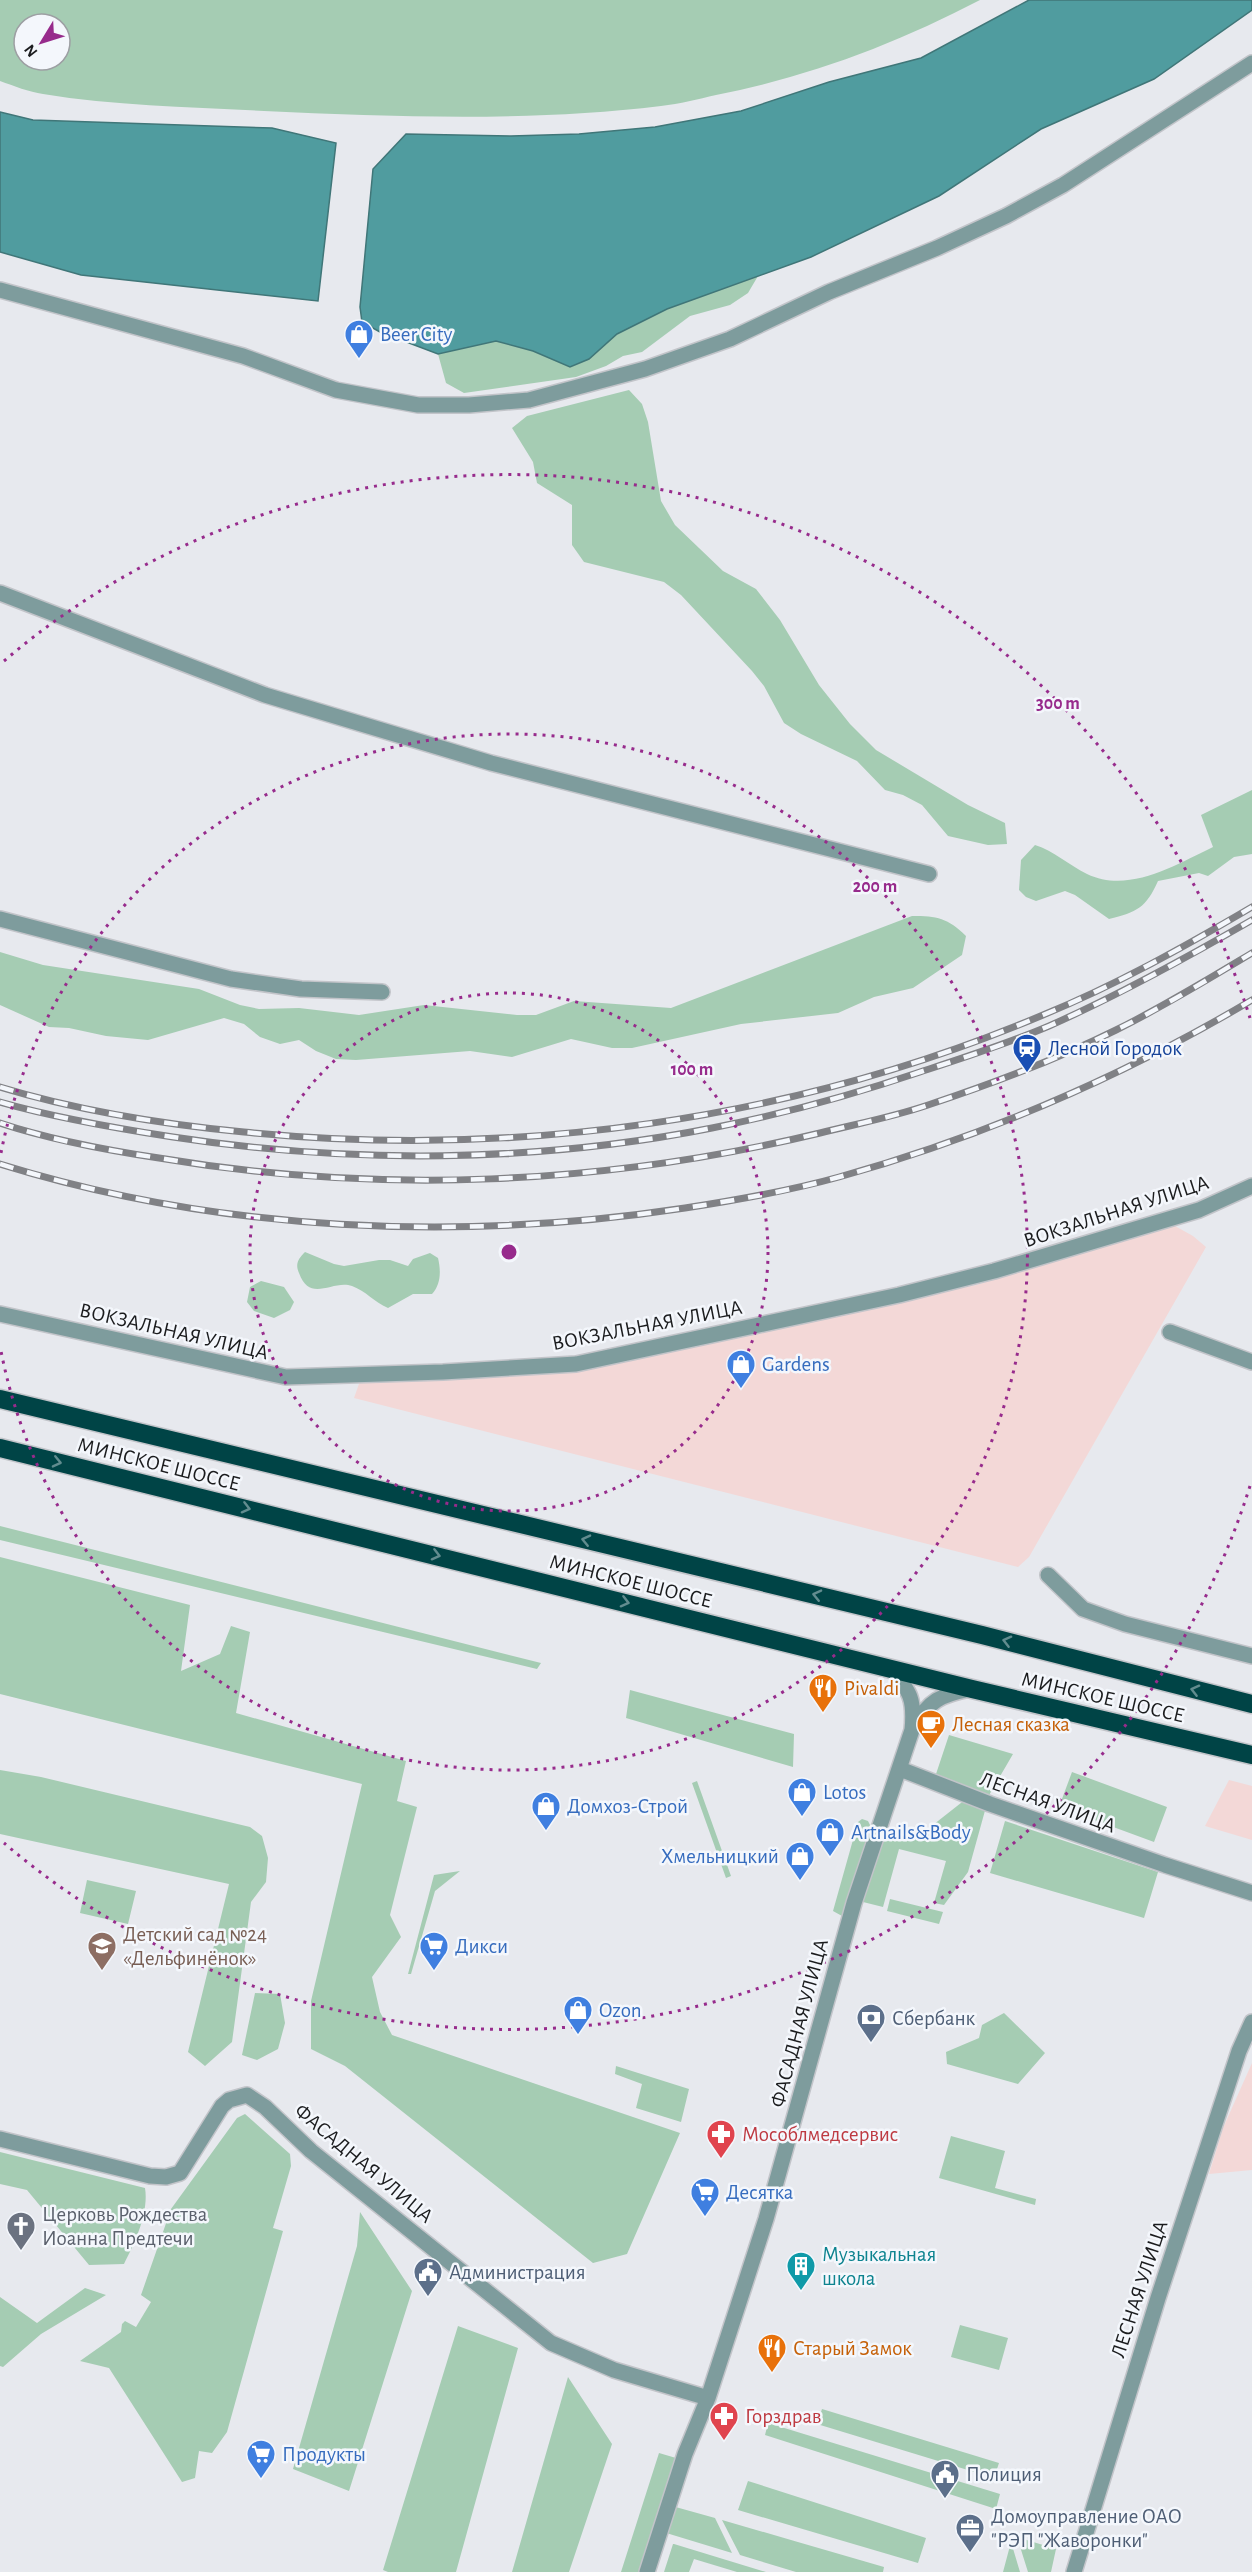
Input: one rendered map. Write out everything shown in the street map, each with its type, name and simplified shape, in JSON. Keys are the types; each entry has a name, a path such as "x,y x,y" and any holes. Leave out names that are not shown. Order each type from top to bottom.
{"highway":[{"name":"МИНСКОЕ ШОССЕ","path":"0,1398 982,1635 1252,1704"},
{"name":"МИНСКОЕ ШОССЕ","path":"0,1448 972,1689 1252,1755"}],"street":[{"path":"0,290 243,356 336,390 418,405 469,405 529,400 645,369 730,339 829,292 937,248 1006,216 1063,185 1252,63"},
{"path":"0,593 265,695 491,763 928,874"},
{"path":"0,919 231,979 301,989 382,992"},
{"name":"ВОКЗАЛЬНАЯ УЛИЦА","path":"0,1314 286,1377 443,1372 576,1364 899,1295 994,1272 1199,1210 1252,1186"},
{"path":"1170,1332 1252,1362"},
{"path":"1048,1575 1083,1609 1125,1624 1252,1656"},
{"name":"ФАСАДНАЯ УЛИЦА","path":"647,2572 686,2454 708,2398 784,2157 854,1903 912,1730 914,1712 909,1691 892,1669"},
{"name":"ФАСАДНАЯ УЛИЦА","path":"912,1730 921,1714 934,1700 945,1694 972,1689"},
{"name":"ЛЕСНАЯ УЛИЦА","path":"900,1769 1012,1812 1252,1893"},
{"name":"ЛЕСНАЯ УЛИЦА","path":"1074,2572 1162,2286 1239,2051 1252,2022"},
{"name":"ФАСАДНАЯ УЛИЦА","path":"0,2139 150,2176 166,2176 180,2173 222,2106 229,2100 247,2095 265,2107 311,2151 551,2343 614,2370 708,2398"}],"shaded area":[{"name":"Gardens","path":"1175,1226 1193,1236 1206,1247 1029,1557 1018,1567 354,1398 360,1381 585,1369 755,1330 976,1285"},
{"path":"1229,1780 1252,1786 1252,1840 1205,1826"},
{"path":"1252,2063 1252,2170 1209,2174 1223,2128"}],"green space":[{"path":"0,0 980,0 884,45 818,69 750,88 682,103 612,111 463,117 363,115 126,104 32,92 0,81"},
{"path":"758,276 748,293 730,305 690,316 642,352 623,356 606,366 576,377 464,393 446,383 438,354 496,341 533,351 570,367 589,359 617,334 667,309"},
{"path":"629,390 642,404 648,422 661,501 675,525 723,571 756,589 780,620 819,685 850,724 876,750 968,805 1005,823 1007,844 988,845 948,836 922,805 903,795 885,790 857,761 801,734 784,723 764,686 752,671 681,595 664,582 584,562 572,545 572,505 537,483 533,462 512,428 527,416"},
{"path":"1252,790 1252,854 1234,857 1208,876 1199,873 1158,881 1145,903 1134,911 1109,919 1075,895 1065,891 1036,901 1026,897 1019,890 1021,860 1035,845 1087,874 1103,879 1119,881 1135,879 1168,869 1213,847 1201,815"},
{"path":"912,916 942,919 966,936 962,955 913,988 874,997 838,1013 741,1024 632,1048 612,1048 571,1039 512,1057 470,1051 356,1060 336,1059 316,1051 299,1040 280,1044 260,1037 244,1024 224,1018 148,1040 49,1027 0,1005 0,952 43,965 199,989 240,1005 259,1009 299,1008 359,1015 424,1005 536,1015 574,1001 671,1008"},
{"path":"305,1252 344,1266 390,1260 408,1266 413,1259 430,1253 438,1258 439,1282 432,1294 413,1294 388,1308 352,1286 337,1285 322,1289 309,1287 297,1267 299,1259"},
{"path":"261,1281 284,1287 294,1302 290,1310 274,1318 254,1311 247,1302 250,1287"},
{"path":"0,1526 541,1663 537,1669 0,1540"},
{"path":"0,1557 190,1605 181,1671 220,1654 231,1626 250,1632 236,1713 406,1761 397,1801 417,1807 390,1915 401,1937 372,1977 380,2012 392,2035 680,2133 627,2254 593,2263 345,2066 311,2049 311,2001 362,1784 0,1694"},
{"path":"630,1690 794,1734 793,1767 626,1718"},
{"path":"949,1735 1013,1754 988,1797 936,1774"},
{"path":"0,1770 41,1777 250,1827 262,1836 268,1858 266,1882 251,1902 232,2042 205,2066 188,2052 229,1884 0,1834"},
{"path":"1072,1772 1167,1807 1154,1842 1059,1807"},
{"path":"697,1781 731,1876 726,1878 692,1783"},
{"path":"966,1799 986,1807 968,1872 944,1905 934,1903 946,1861 899,1849 883,1907 863,1902 886,1829 924,1832"},
{"path":"862,1819 868,1821 871,1827 847,1912 842,1916 833,1911 858,1822"},
{"path":"1005,1821 1158,1872 1144,1918 990,1873"},
{"path":"460,1871 435,1891 411,1974 408,1974 434,1875"},
{"path":"87,1880 136,1891 128,1924 80,1913"},
{"path":"890,1899 943,1912 939,1924 887,1911"},
{"path":"255,1993 280,1994 285,2023 278,2049 257,2060 242,2055"},
{"path":"1004,2013 1045,2053 1018,2084 947,2064 946,2052 979,2038 982,2025"},
{"path":"616,2066 689,2089 681,2122 636,2108 642,2084 615,2074"},
{"path":"245,2114 290,2154 291,2166 273,2228 283,2231 227,2432 212,2453 199,2451 195,2478 182,2482 109,2368 80,2361 121,2332 125,2321 136,2327 151,2302 141,2295 171,2209 237,2118"},
{"path":"951,2136 1005,2151 995,2188 1036,2199 1035,2205 939,2178"},
{"path":"0,2152 145,2188 143,2217 137,2237 124,2264 89,2265 27,2190 0,2184"},
{"path":"360,2212 412,2291 349,2491 293,2469 357,2246"},
{"path":"85,2288 106,2295 41,2334 3,2367 0,2366 0,2297 37,2323"},
{"path":"960,2325 1008,2338 999,2370 951,2357"},
{"path":"458,2326 518,2348 456,2572 388,2572 383,2570"},
{"path":"568,2377 612,2444 569,2572 512,2572"},
{"path":"822,2409 999,2463 994,2478 817,2424"},
{"path":"768,2423 1000,2494 996,2509 765,2435"},
{"path":"659,2453 676,2458 640,2572 621,2572"},
{"path":"748,2481 926,2538 918,2563 738,2510"},
{"path":"672,2506 715,2518 732,2553 663,2532"},
{"path":"722,2520 884,2567 883,2572 796,2572 740,2555"},
{"path":"1017,2537 1056,2549 1051,2572 1028,2572"},
{"path":"1011,2542 1020,2572 1003,2572"},
{"path":"673,2544 766,2572 737,2572 694,2559 689,2572 664,2572"}],"water":[{"path":"1029,0 1252,0 1252,10 1154,79 1041,129 939,196 811,257 667,309 617,334 589,359 570,367 533,351 496,341 438,354 380,332 362,322 360,307 373,169 406,134 511,136 579,134 655,127 741,111 829,82 921,58"},
{"path":"0,112 33,120 272,128 336,143 318,301 81,275 0,252"}],"railway":[{"path":"0,1087 90,1110 152,1121 244,1132 346,1139 447,1140 549,1135 651,1123 751,1106 850,1082 948,1052 1097,991 1175,951 1252,907"},
{"path":"0,1102 64,1118 151,1134 307,1152 442,1156 578,1148 645,1140 765,1117 894,1080 1001,1045 1101,1002 1252,920"},
{"path":"0,1123 59,1139 139,1155 242,1170 325,1177 408,1180 491,1179 574,1174 657,1164 739,1151 820,1133 901,1113 976,1089 1116,1030 1168,1003 1252,953"},
{"path":"0,1164 83,1187 168,1204 254,1217 340,1224 427,1227 514,1225 600,1219 685,1208 763,1195 820,1182 947,1143 1052,1102 1103,1079 1252,1000"}],"place":[{"name":"Beer City","path":"359,360"},
{"name":"Лесной Городок","path":"1027,1074"},
{"name":"Gardens","path":"741,1390"},
{"name":"Pivaldi","path":"823,1714"},
{"name":"Лесная сказка","path":"931,1750"},
{"name":"Lotos","path":"802,1818"},
{"name":"Домхоз-Строй","path":"546,1832"},
{"name":"Artnails&Body","path":"830,1858"},
{"name":"Хмельницкий","path":"800,1882"},
{"name":"Детский сад №24 «Дельфинёнок»","path":"102,1972"},
{"name":"Дикси","path":"434,1972"},
{"name":"Ozon","path":"578,2036"},
{"name":"Сбербанк","path":"871,2044"},
{"name":"Мособлмедсервис","path":"721,2160"},
{"name":"Десятка","path":"705,2218"},
{"name":"Церковь Рождества Иоанна Предтечи","path":"21,2252"},
{"name":"Музыкальная школа","path":"801,2292"},
{"name":"Администрация","path":"428,2298"},
{"name":"Старый Замок","path":"772,2374"},
{"name":"Горздрав","path":"724,2442"},
{"name":"Продукты","path":"261,2480"},
{"name":"Полиция","path":"945,2500"},
{"name":"Домоуправление ОАО \"РЭП \"Жаворонки\"","path":"970,2554"}]}
